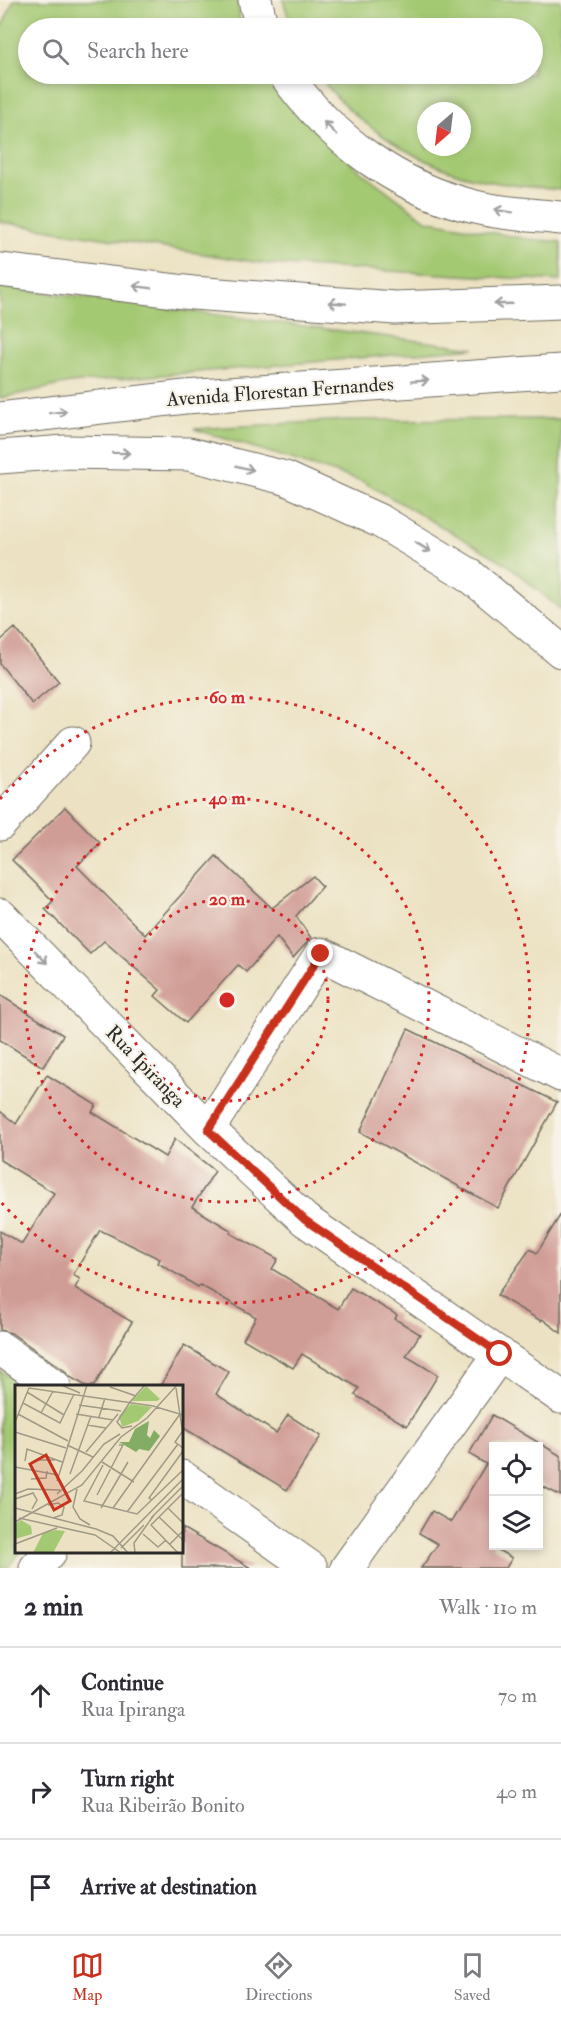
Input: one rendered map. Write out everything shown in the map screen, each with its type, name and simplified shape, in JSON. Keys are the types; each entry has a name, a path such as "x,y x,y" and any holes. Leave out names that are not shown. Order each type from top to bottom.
{"main road":[{"path":"255,0 260,18"},
{"path":"292,84 302,98 338,135 379,166 426,190 475,207 561,218"},
{"path":"0,270 193,293 395,308 561,302"},
{"name":"Avenida Florestan Fernandes","path":"0,419 185,397 561,371"},
{"path":"0,457 65,452 189,454 285,478 380,521 468,574 561,651"},
{"path":"0,824 73,743"},
{"name":"Rua Ipiranga","path":"0,915 208,1130 305,1220 561,1397"},
{"path":"208,1130 321,954 561,1074"},
{"path":"0,1348 53,1385"},
{"path":"347,1568 500,1354"},
{"path":"183,1478 311,1568"},
{"path":"36,1568 48,1553"}],"green space":[{"path":"14,0 238,0 239,18 18,18 18,84 278,84 355,167 426,220 527,239 561,242 561,281 267,264 0,222 0,31"},
{"path":"283,0 561,0 561,190 483,180 460,174 418,156 471,156 471,102 417,102 417,155 391,141 350,110 326,84 543,84 543,18 289,18"},
{"path":"0,287 475,348 70,383 0,398"},
{"path":"561,419 561,610 507,564 362,481 194,429 347,420"},
{"path":"0,1370 21,1385 15,1385 15,1553 20,1553 7,1568 0,1568"}],"building":[{"path":"15,628 59,682 32,704 0,664 0,641"},
{"path":"65,807 100,843 77,866 145,935 216,856 272,908 313,876 322,886 296,916 311,938 293,958 277,937 246,972 238,965 186,1023 155,996 160,990 104,941 90,954 45,909 53,901 12,860"},
{"path":"0,995 63,1035 43,1067 0,1040"},
{"path":"408,1029 557,1102 498,1208 360,1132"},
{"path":"47,1075 96,1105 92,1112 165,1157 175,1139 215,1171 192,1207 232,1231 230,1233 278,1259 272,1269 338,1309 351,1288 397,1315 395,1319 420,1334 406,1356 438,1375 407,1426 355,1395 359,1388 302,1354 293,1368 243,1339 256,1317 158,1263 160,1259 100,1230 73,1275 80,1279 75,1288 132,1322 95,1385 84,1385 70,1377 65,1371 11,1333 0,1330 0,1231 22,1244 54,1193 0,1160 0,1111 16,1124"},
{"path":"561,1214 561,1333 542,1319 541,1321 497,1295 530,1249 537,1253"},
{"path":"184,1345 229,1372 216,1394 276,1433 288,1415 321,1436 287,1490 183,1428 183,1385 161,1385"},
{"path":"492,1415 537,1442 489,1442 489,1550 498,1550 512,1558 506,1568 421,1568 438,1544 419,1533 432,1511 451,1522 486,1464 469,1454"},
{"path":"543,1445 561,1456 561,1496 543,1487"},
{"path":"183,1529 251,1568 182,1568"}],"route":[{"path":"321,954 208,1130 305,1220 500,1354"}]}
